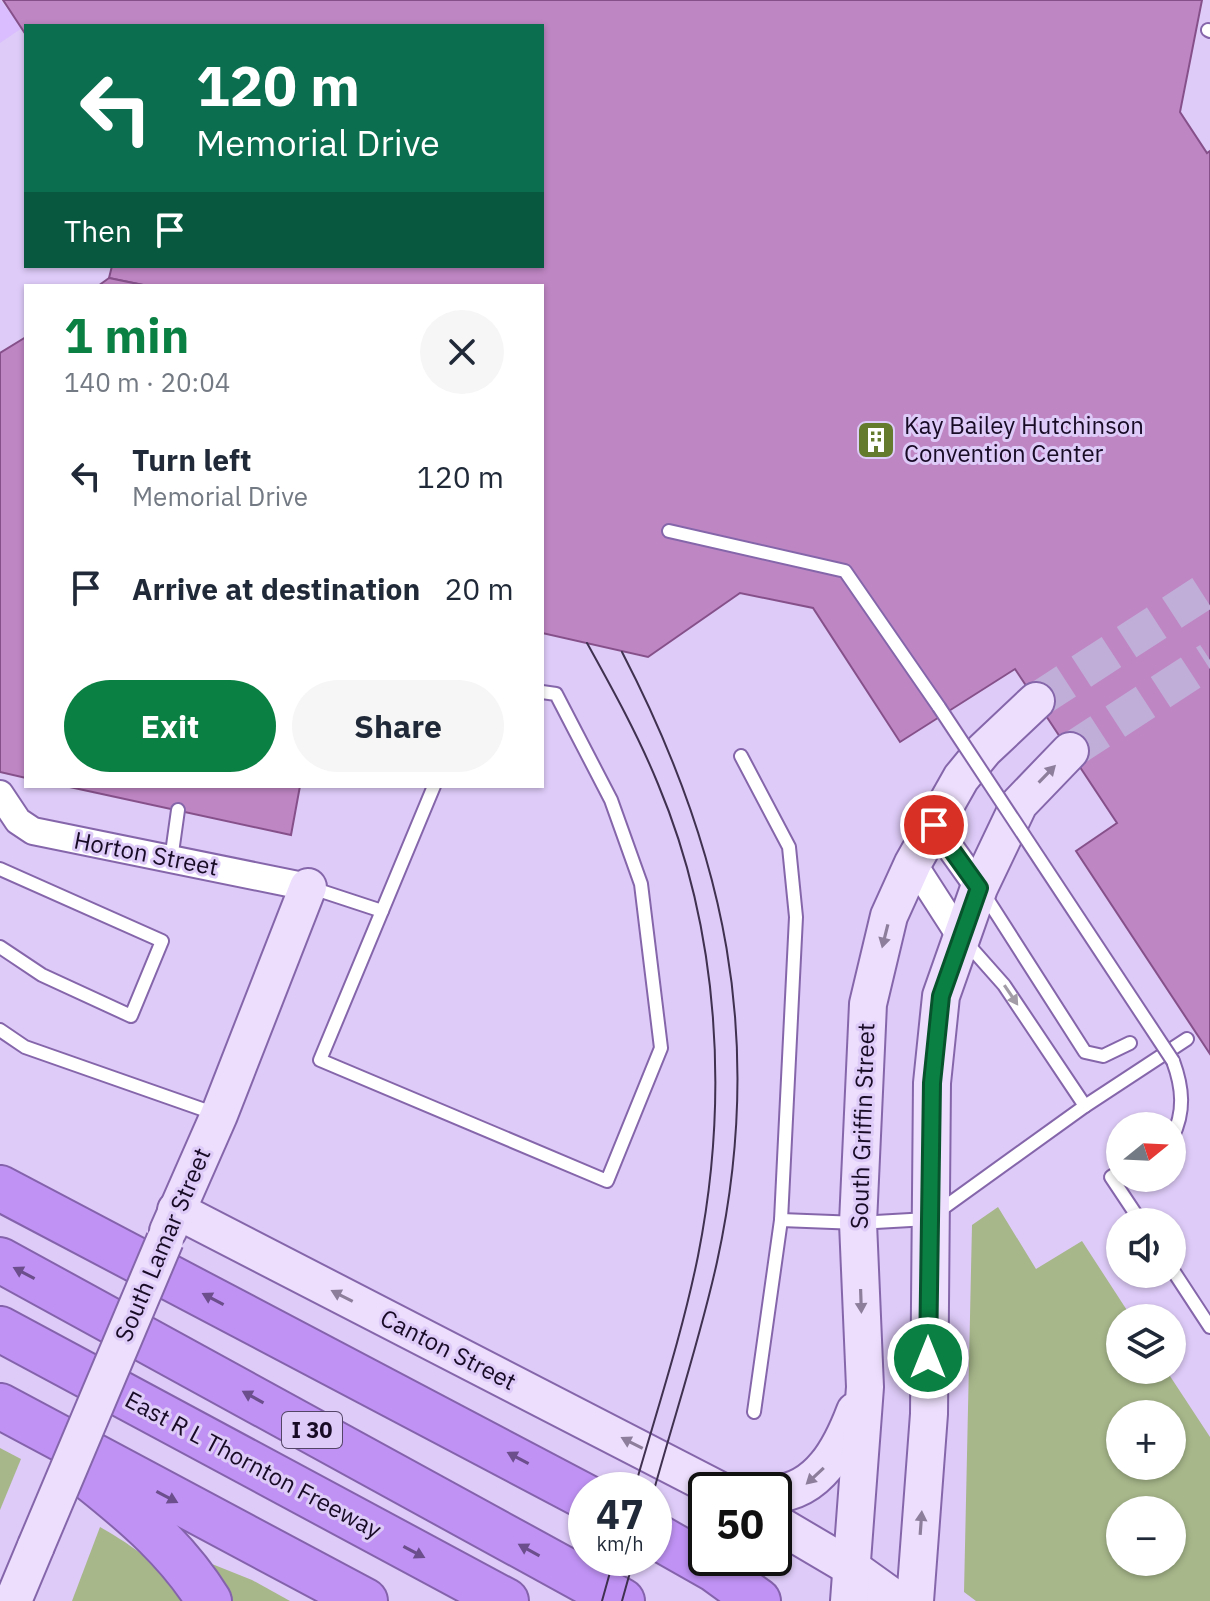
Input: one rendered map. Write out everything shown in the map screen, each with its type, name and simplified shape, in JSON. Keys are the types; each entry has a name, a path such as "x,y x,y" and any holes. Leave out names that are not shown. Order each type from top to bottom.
{"highway":[{"path":"0,1188 568,1488"},
{"name":"I 30","path":"0,1260 622,1601"},
{"name":"East R L Thornton Freeway","path":"0,1329 506,1601"},
{"path":"0,1407 147,1524 190,1571 209,1601"},
{"path":"0,1407 365,1601"},
{"path":"672,1545 714,1569 758,1601"}],"main road":[{"name":"South Griffin Street","path":"851,1584 865,1387 858,1223 868,1004 889,916 934,825 961,778 984,750 1036,701"},
{"path":"915,1601 929,1414 928,1219 932,1083 941,996 979,888 1019,804 1070,751"},
{"name":"South Lamar Street","path":"13,1601 219,1115 308,887"},
{"name":"Canton Street","path":"170,1225 688,1474"},
{"path":"792,1490 803,1487 831,1462 847,1433 865,1387"},
{"path":"792,1536 871,1601"},
{"path":"851,1584 898,1601"}],"street":[{"name":"Horton Street","path":"0,794 18,821 33,831 308,887"},
{"path":"934,825 979,888"},
{"path":"913,863 960,936"}],"lane":[{"path":"669,531 845,571 939,707 1173,1061 1182,1086 1181,1112"},
{"path":"433,788 320,1060 607,1181 661,1048 651,954 641,884 611,800 556,694 544,692"},
{"path":"741,756 789,847 796,917 781,1220 754,1412"},
{"path":"171,860 178,810"},
{"path":"0,869 162,941 131,1016 42,975 0,947"},
{"path":"308,887 382,911"},
{"path":"979,888 1085,1052 1103,1056 1130,1043"},
{"path":"960,936 1004,985 1085,1106"},
{"path":"0,1030 25,1047 219,1115"},
{"path":"781,1220 858,1223 928,1219 1085,1106 1187,1039"},
{"path":"1184,1288 1210,1327"}],"shaded area":[{"path":"0,0 22,28 0,43"}],"green space":[{"path":"998,1207 1036,1269 1082,1241 1106,1278 1106,1288 1113,1288 1123,1304 1106,1304 1106,1384 1175,1384 1186,1400 1106,1400 1106,1480 1186,1480 1186,1400 1210,1437 1210,1601 976,1601 964,1592 972,1225"},
{"path":"0,1448 21,1459 0,1510"},
{"path":"100,1527 148,1559 169,1578 187,1601 72,1601"},
{"path":"212,1564 252,1580 290,1601 231,1601"}],"building":[{"name":"Kay Bailey Hutchinson Convention Center","path":"3,0 1202,0 1180,112 1207,153 1210,151 1210,1054 1076,851 1117,823 1015,669 900,742 813,608 740,593 648,657 544,633 544,284 138,284 109,278 112,268 544,268 544,24 24,24 24,32"},
{"path":"109,278 138,284 101,284"},
{"path":"24,338 24,778 0,772 0,353"},
{"path":"74,788 300,788 291,835"}],"tunnel":[{"path":"1036,701 1210,588"},
{"path":"1070,751 1210,660"}],"tram line":[{"path":"587,643 642,748 679,840 695,898 713,1017 714,1137 708,1197 692,1286 639,1472"},
{"path":"622,652 658,726 687,800 710,874 726,948 736,1023 737,1101 731,1180 717,1262 659,1472"},
{"path":"602,1601 609,1576"},
{"path":"622,1601 629,1576"}],"place":[{"name":"Kay Bailey Hutchinson Convention Center","path":"876,440"}],"route":[{"path":"928,1358 932,1083 941,996 979,888 934,825"}]}
